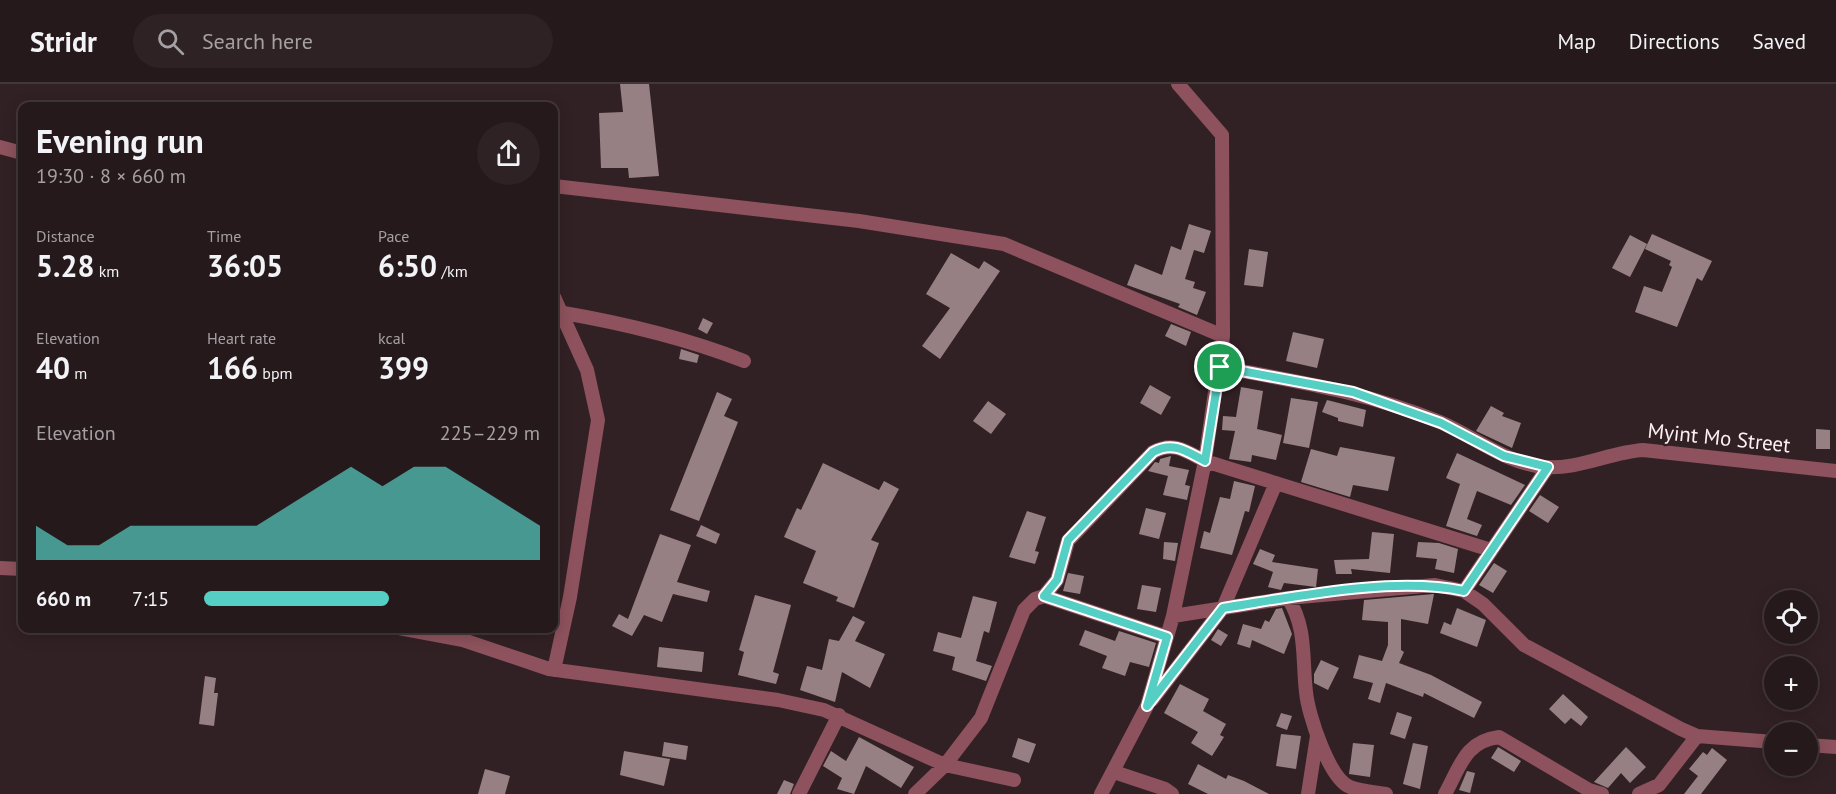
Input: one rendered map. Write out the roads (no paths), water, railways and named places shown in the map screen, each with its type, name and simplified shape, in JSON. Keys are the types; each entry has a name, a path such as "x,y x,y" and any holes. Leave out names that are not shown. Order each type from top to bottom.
{"street":[{"path":"1101,794 1147,706 1173,616 1205,461 1220,367 1223,336 1222,135 1178,84"},
{"path":"0,147 18,152"},
{"path":"558,186 858,221 1004,244 1223,336"},
{"path":"558,312 638,326 704,345 744,361"},
{"path":"554,670 578,552 598,420 587,370 558,312"},
{"name":"Myint Mo Street","path":"1220,367 1353,392 1441,423 1504,456 1548,467 1643,450 1836,471"},
{"path":"915,794 945,765 981,718 1023,610 1035,599 1044,596 1057,580 1068,540 1153,452 1163,446 1174,445 1205,461 1491,550"},
{"path":"1464,591 1548,467"},
{"path":"1147,706 1223,608 1276,483"},
{"path":"0,568 18,569"},
{"path":"1173,616 1288,598 1435,585 1464,591 1483,604 1524,645 1697,736 1764,741"},
{"path":"1044,596 1167,637"},
{"path":"1288,598 1298,614 1304,646 1306,695 1334,774 1348,787 1386,794"},
{"path":"426,633 463,640 554,670 778,700 839,715 945,765 1014,780"},
{"path":"799,794 839,715"},
{"path":"1308,794 1318,734"},
{"path":"1639,794 1661,790 1697,736"},
{"path":"1445,794 1469,749 1484,739 1499,737 1589,790 1602,794"},
{"path":"1818,746 1836,747"},
{"path":"1114,772 1165,789 1172,794"}]}
